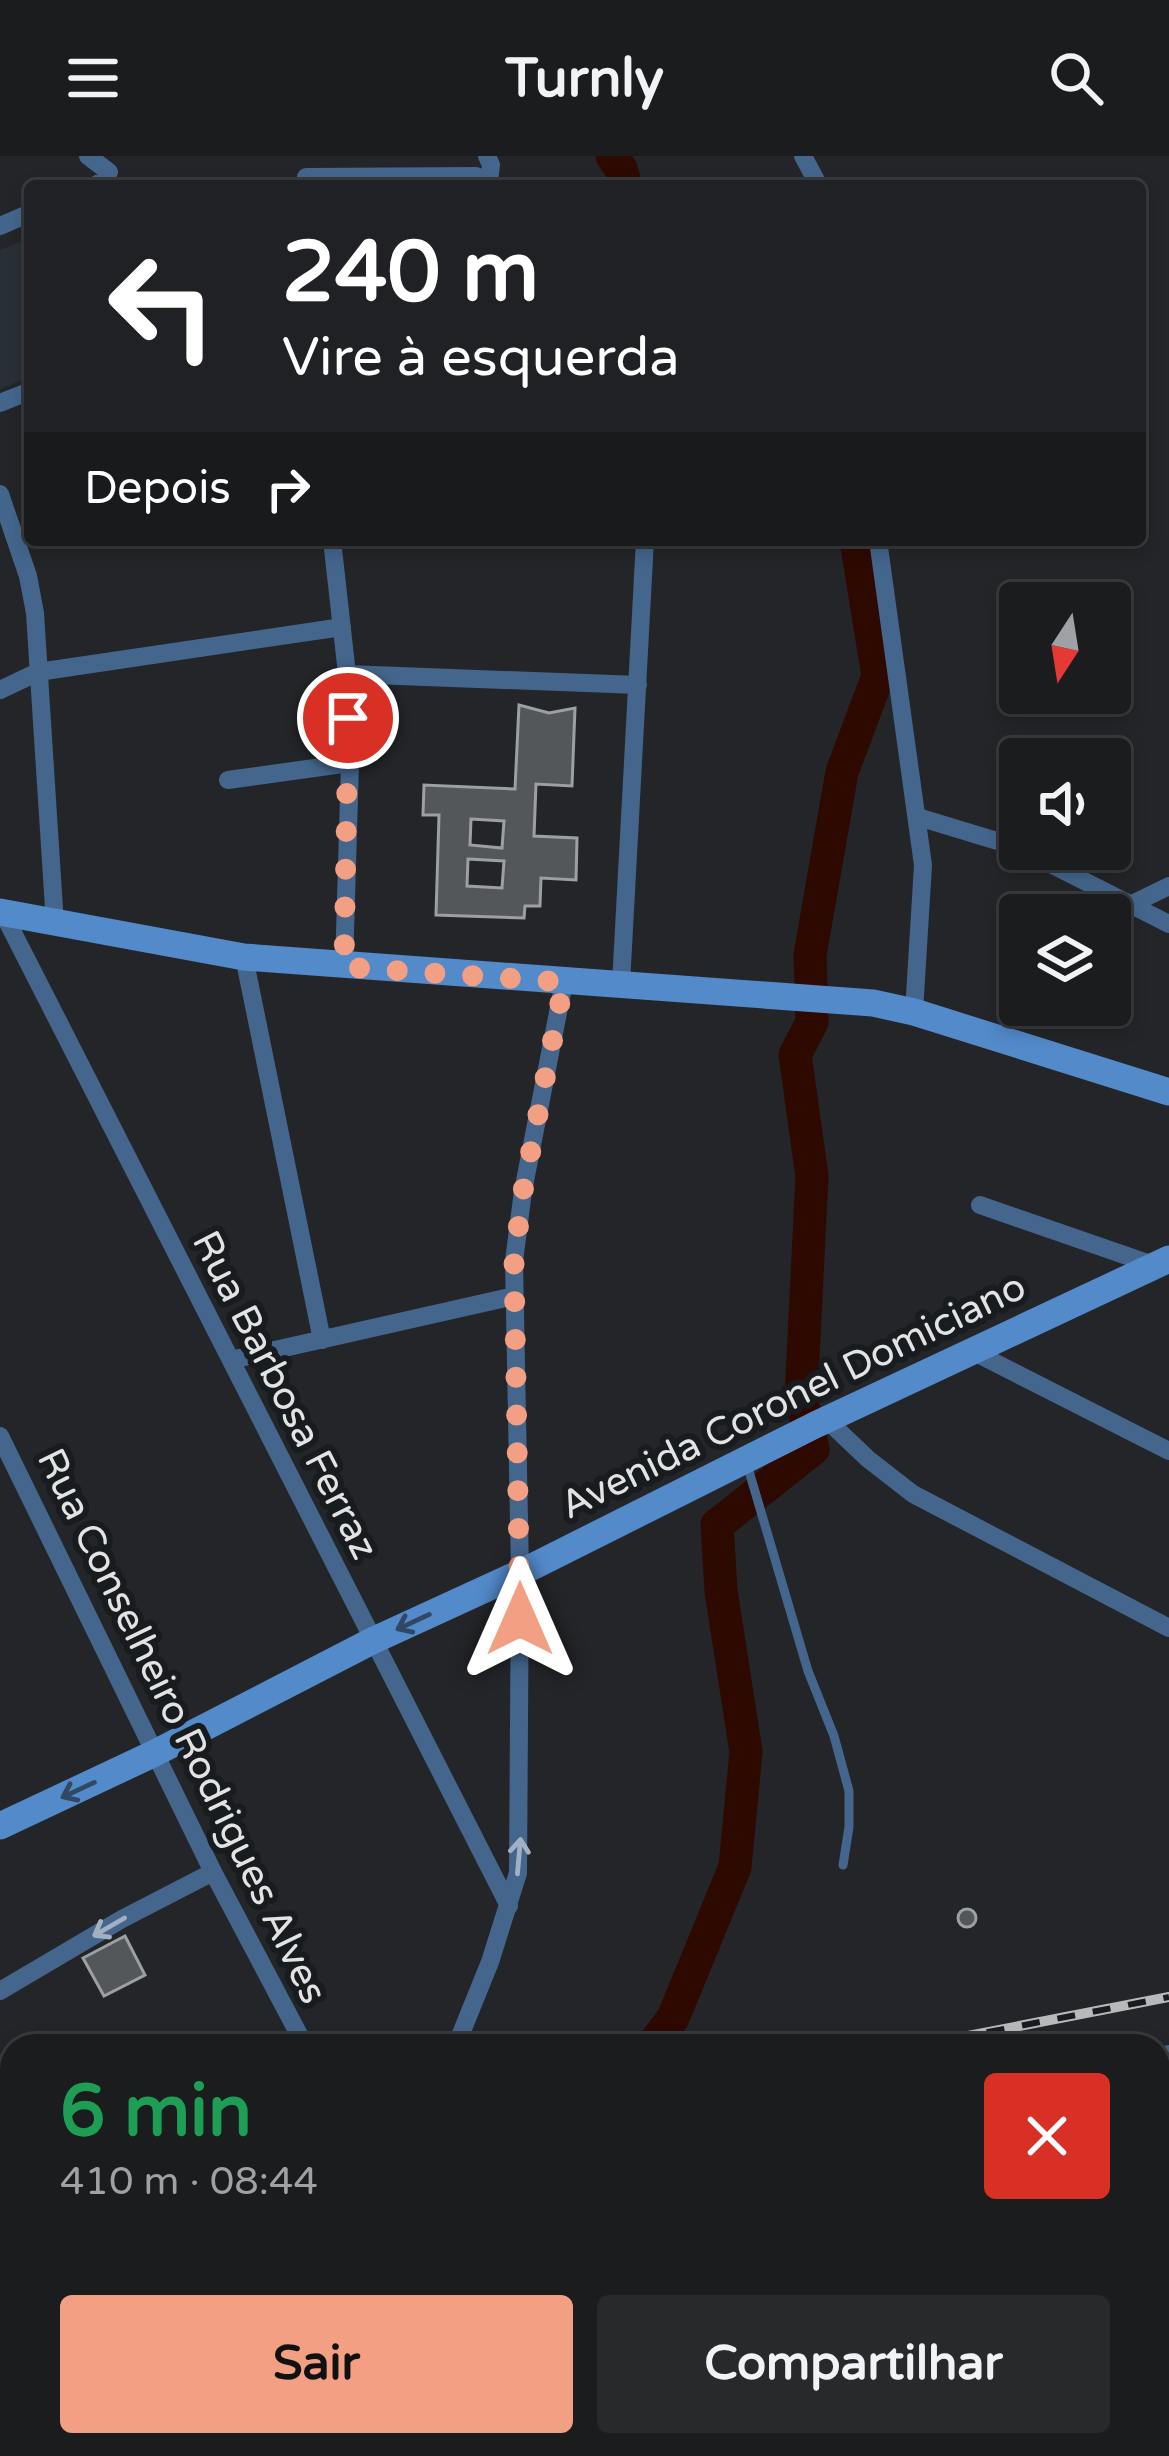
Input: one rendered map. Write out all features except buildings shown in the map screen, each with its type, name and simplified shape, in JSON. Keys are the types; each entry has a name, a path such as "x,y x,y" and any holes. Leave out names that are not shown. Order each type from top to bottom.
{"street":[{"path":"88,156 110,172 102,180"},
{"path":"340,180 476,176 485,180"},
{"path":"4,502 32,595 55,924"},
{"path":"333,546 347,674 350,763 344,967"},
{"path":"621,984 645,546"},
{"path":"879,546 918,817 922,907 914,1012"},
{"path":"0,690 38,672 342,627"},
{"path":"347,674 638,685"},
{"path":"228,780 350,763"},
{"path":"918,817 999,842"},
{"path":"1063,870 1110,894"},
{"path":"1131,904 1169,886"},
{"path":"1131,905 1169,924"},
{"path":"2,913 244,957 835,999 914,1012 1169,1092"},
{"name":"Rua Barbosa Ferraz","path":"2,913 509,1906"},
{"path":"244,957 322,1340"},
{"path":"461,2034 509,1906 520,1849 517,1224 564,982"},
{"path":"980,1205 1165,1265"},
{"name":"Avenida Coronel Domiciano","path":"0,1826 821,1422 1165,1265"},
{"path":"231,1360 514,1296"},
{"path":"974,1352 1169,1451"},
{"path":"821,1422 913,1494 1169,1628"},
{"name":"Rua Conselheiro Rodrigues Alves","path":"0,1436 7,1467 299,2034"},
{"path":"0,1991 213,1872"}],"lane":[{"path":"746,1460 849,1791 843,1865"}],"shaded area":[{"path":"24,240 24,379 0,389 0,250"}],"waterway":[{"path":"612,156 624,180"},
{"path":"661,2034 673,2018 735,1867 746,1752 721,1591 717,1525 813,1449 801,1398 812,1176 795,1055 812,1022 810,955 842,772 878,676 857,546"}],"railway":[{"path":"978,2034 1169,1997"}],"route":[{"path":"348,718 344,967 564,982 514,1261 520,1619"}]}
